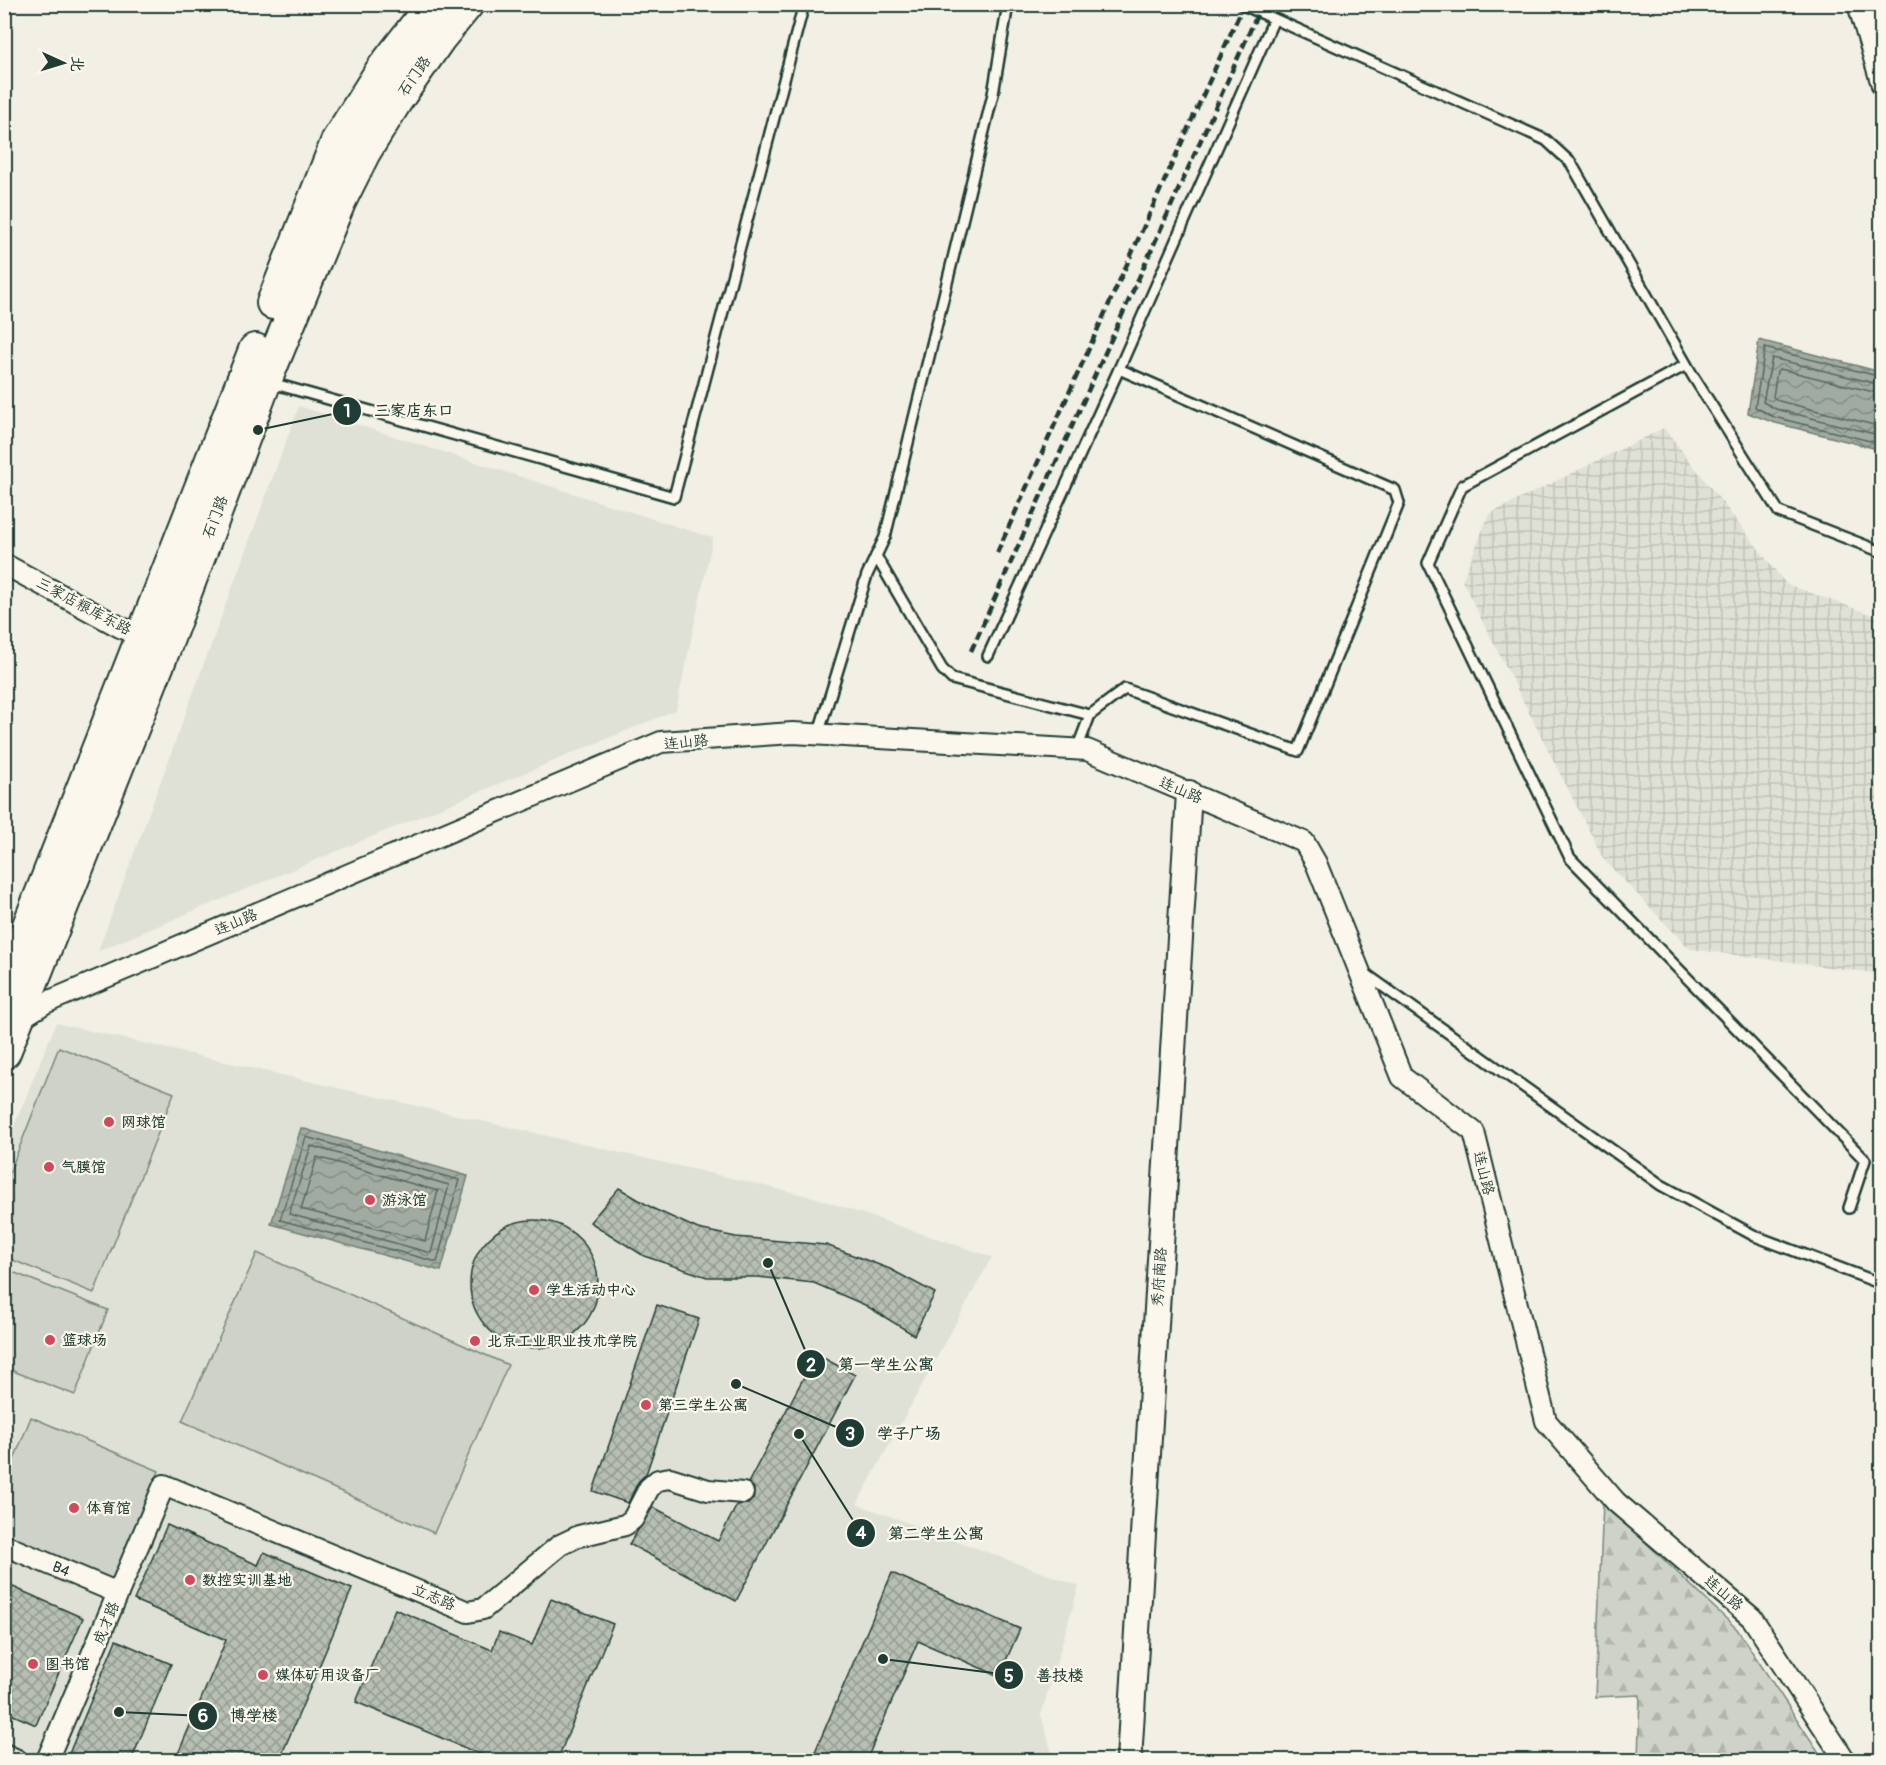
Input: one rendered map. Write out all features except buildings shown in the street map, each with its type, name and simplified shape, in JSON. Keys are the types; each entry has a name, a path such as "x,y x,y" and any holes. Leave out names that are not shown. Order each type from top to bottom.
{"highway":[{"name":"石门路","path":"4,1052 154,641 255,378 338,141 382,70 433,4"},
{"name":"石门路","path":"255,378 364,152 440,37 467,4"},
{"name":"石门路","path":"4,989 154,641"}],"street":[{"path":"1858,5 1881,15"},
{"path":"1858,5 1881,85"},
{"name":"三家店粮库东路","path":"4,564 154,641"},
{"name":"连山路","path":"14,1022 45,1003 661,742 793,733 1087,750 1304,842 1316,863 1402,1077 1474,1132 1546,1421 1616,1502 1752,1617 1845,1761"},
{"name":"秀府南路","path":"1129,1761 1189,794"},
{"name":"立志路","path":"164,1485 468,1612 483,1609 560,1545 579,1536 625,1525 633,1519 648,1488 658,1480 670,1478 708,1490 743,1493"},
{"name":"成才路","path":"47,1761 164,1485"},
{"name":"B4","path":"4,1545 118,1593"},
{"path":"4,1754 17,1761"}],"lane":[{"path":"255,378 674,497 804,4"},
{"path":"818,735 867,574 885,537 991,105 1008,4"},
{"path":"1240,4 1546,140 1571,163 1686,365 1779,512 1881,552"},
{"path":"988,656 1119,369 1274,19"},
{"path":"1686,365 1462,486 1428,563 1570,858 1865,1160 1849,1208"},
{"path":"1077,749 1090,715 1125,688 1298,751 1399,503 1395,490 1119,369"},
{"path":"876,556 942,669 952,679 1090,715"},
{"path":"1359,969 1661,1185 1755,1236 1881,1284"}],"shaded area":[{"path":"299,406 713,538 676,710 98,951"},
{"path":"1664,428 1786,584 1881,618 1881,974 1690,949 1604,860 1462,581 1489,514"},
{"name":"北京工业职业技术学院","path":"56,1023 813,1197 992,1257 857,1504 1079,1586 1041,1715 1054,1760 5,1760 5,1148"}],"green space":[{"name":"气膜馆","path":"59,1047 174,1093 94,1293 5,1257 5,1184"},
{"path":"257,1253 508,1365 434,1533 182,1421"},
{"name":"篮球场","path":"5,1269 108,1310 75,1395 13,1371 5,1392"},
{"name":"体育馆","path":"31,1417 159,1471 113,1580 5,1534 5,1482"},
{"path":"1603,1502 1737,1629 1824,1760 1638,1760 1640,1695 1595,1697"}],"water":[{"path":"1759,340 1881,372 1881,450 1772,422 1748,413"},
{"name":"游泳馆","path":"301,1128 468,1176 441,1271 271,1224"}],"railway":[{"path":"997,553 1244,4"},
{"path":"971,651 1262,4"}],"place":[{"name":"三家店东口","path":"258,430"},
{"name":"网球馆","path":"109,1122"},
{"name":"气膜馆","path":"49,1167"},
{"name":"游泳馆","path":"370,1200"},
{"name":"第一学生公寓","path":"768,1263"},
{"name":"学生活动中心","path":"534,1290"},
{"name":"篮球场","path":"50,1340"},
{"name":"北京工业职业技术学院","path":"475,1341"},
{"name":"学子广场","path":"736,1384"},
{"name":"第三学生公寓","path":"646,1405"},
{"name":"第二学生公寓","path":"799,1434"},
{"name":"体育馆","path":"74,1508"},
{"name":"数控实训基地","path":"190,1580"},
{"name":"善技楼","path":"883,1659"},
{"name":"图书馆","path":"33,1664"},
{"name":"媒体矿用设备厂","path":"263,1675"},
{"name":"博学楼","path":"119,1712"}]}
